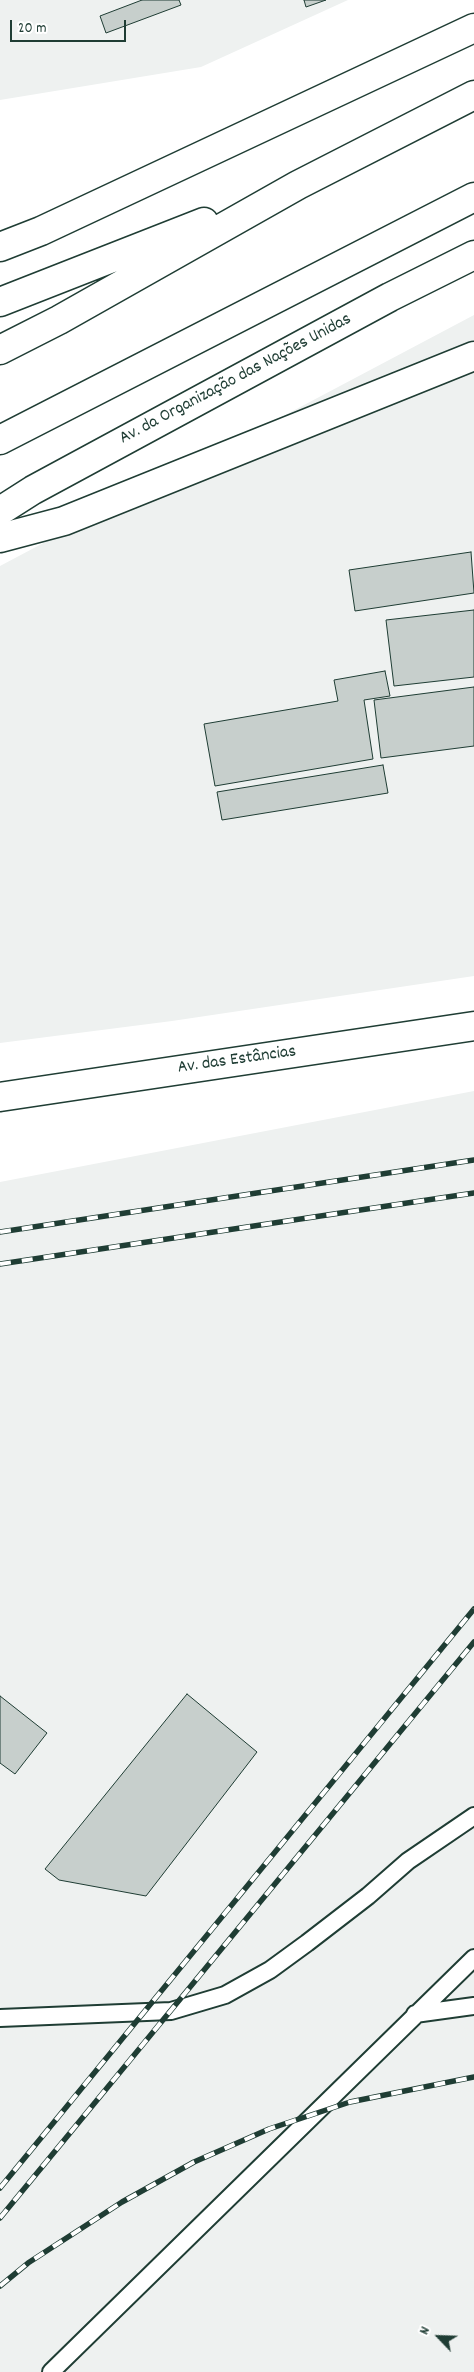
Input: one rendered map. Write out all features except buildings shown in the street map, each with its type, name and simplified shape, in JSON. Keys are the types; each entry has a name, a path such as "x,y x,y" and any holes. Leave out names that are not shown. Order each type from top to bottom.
{"main road":[{"path":"0,247 41,231 474,28"},
{"path":"0,350 59,320 298,185 474,95"},
{"path":"0,302 298,185"},
{"path":"0,440 474,197"},
{"name":"Av. da Organização das Nações Unidas","path":"0,511 33,490 390,297 474,255"},
{"path":"0,538 64,521 474,356"},
{"name":"Av. das Estâncias","path":"0,1096 474,1026"}],"lane":[{"path":"0,2018 171,2010 225,1995 285,1959 368,1896 408,1861 474,1816"},
{"path":"51,2372 474,1958"},
{"path":"415,2014 474,2006"}],"shaded area":[{"path":"0,0 348,0 201,67 0,100"},
{"path":"474,315 474,976 172,1021 0,1043 0,566"},
{"path":"474,1091 474,2372 0,2372 0,1182"}],"railway":[{"path":"0,1232 474,1160"},
{"path":"0,1264 474,1193"},
{"path":"0,2188 474,1609"},
{"path":"0,2218 474,1642"},
{"path":"0,2286 28,2263 122,2202 194,2162 269,2129 350,2102 474,2077"}]}
